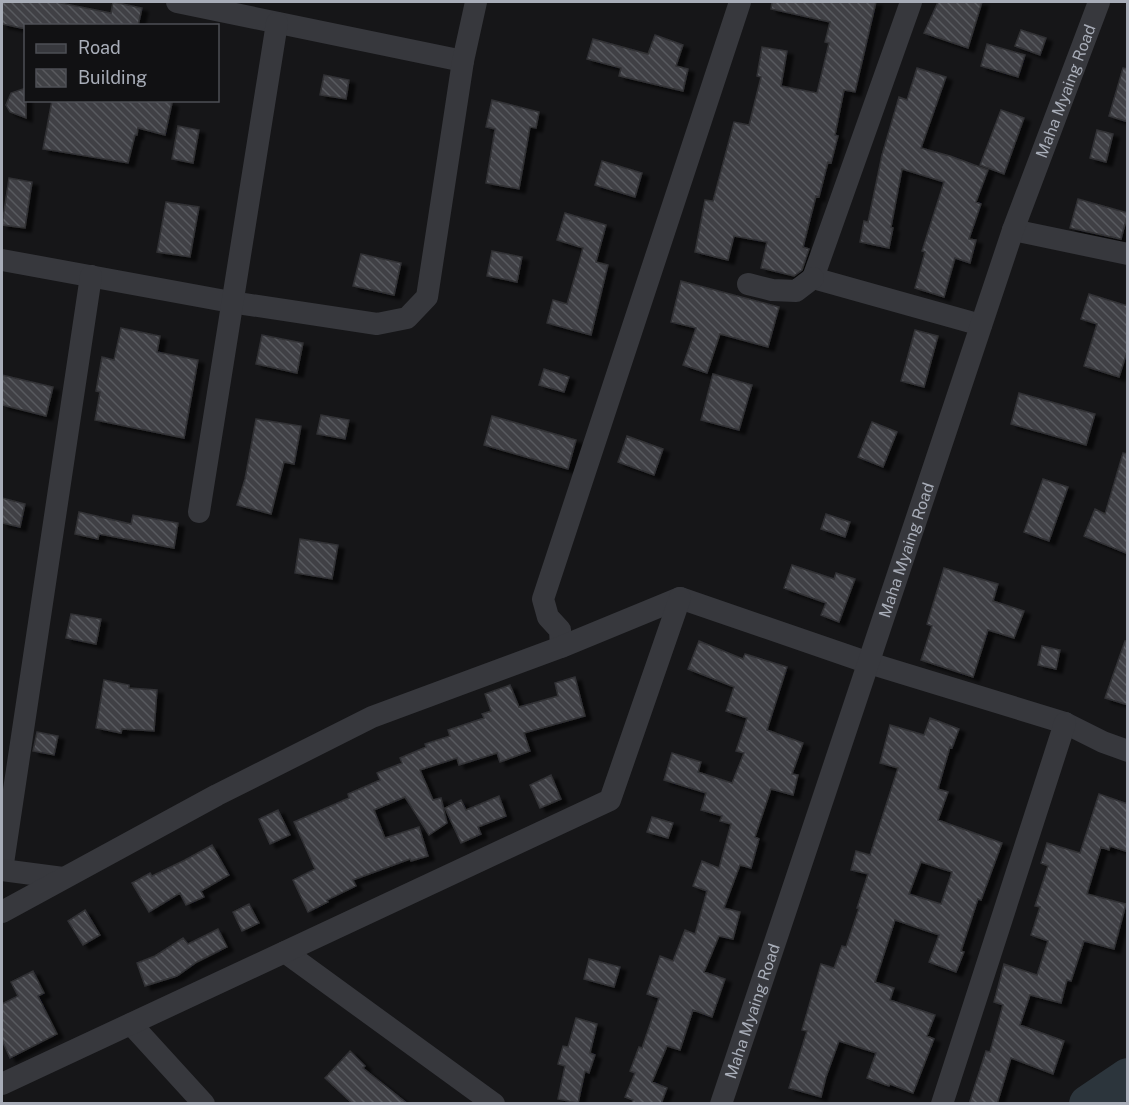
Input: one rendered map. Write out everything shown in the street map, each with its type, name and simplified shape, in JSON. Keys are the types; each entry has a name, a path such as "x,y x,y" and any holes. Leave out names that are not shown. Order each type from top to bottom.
{"street":[{"path":"177,2 463,61"},
{"path":"2,260 231,302 377,324 407,318 427,297 463,61 476,2"},
{"path":"561,647 560,630 548,617 543,599 740,2"},
{"path":"748,284 772,290 796,291 813,278 911,2"},
{"name":"Maha Myaing Road","path":"721,1104 1013,230 1099,2"},
{"path":"199,512 277,23"},
{"path":"1013,230 1128,254"},
{"path":"63,878 2,870 91,276"},
{"path":"813,278 981,325"},
{"path":"2,1084 610,800 680,598"},
{"path":"2,912 303,751 372,717 561,647 680,598 869,663 1065,723 1103,742 1128,751"},
{"path":"942,1104 1065,723"},
{"path":"285,952 494,1104"},
{"path":"131,1023 204,1104"}],"building":[{"path":"2,2 56,2 111,13 113,2 142,8 138,24 24,24 24,29 2,24"},
{"path":"772,2 876,2 855,92 844,90 835,135 838,136 831,163 828,162 819,197 816,196 803,247 809,249 802,270 794,276 761,268 767,242 734,236 728,260 695,252 705,200 713,201 734,122 749,125 761,77 757,76 762,47 787,51 781,86 817,93 829,43 825,42 830,22 771,9"},
{"path":"938,2 982,2 968,48 924,33"},
{"path":"1021,30 1046,38 1040,55 1015,46"},
{"path":"655,35 683,45 676,66 688,69 683,91 619,76 621,68 587,59 593,39 648,54"},
{"path":"987,44 1025,55 1018,77 981,66"},
{"path":"917,68 946,77 921,148 988,170 976,202 981,204 969,239 976,240 970,263 955,258 944,297 915,288 925,252 922,251 944,182 902,169 889,248 860,242 864,221 868,222 882,155 899,97 907,100"},
{"path":"1123,68 1128,69 1128,122 1109,116"},
{"path":"324,75 349,80 346,99 320,95"},
{"path":"24,89 26,118 10,112 6,105 11,93"},
{"path":"492,100 539,112 536,128 530,127 519,189 486,183 495,129 486,127"},
{"path":"52,102 172,103 165,135 138,128 128,163 43,149"},
{"path":"1001,110 1024,118 1004,174 980,165"},
{"path":"178,126 199,130 193,163 172,159"},
{"path":"1097,130 1113,134 1106,162 1090,158"},
{"path":"602,161 642,173 635,197 595,185"},
{"path":"9,178 32,182 25,228 2,225"},
{"path":"1078,199 1128,213 1121,239 1070,228"},
{"path":"166,202 199,207 190,257 157,252"},
{"path":"565,213 606,225 596,262 608,265 591,335 547,323 553,300 567,304 583,248 557,240"},
{"path":"492,251 522,257 517,282 487,276"},
{"path":"361,254 401,263 394,295 353,286"},
{"path":"681,281 779,307 768,347 720,334 707,373 683,365 696,328 671,322"},
{"path":"1089,294 1128,306 1128,349 1119,377 1084,366 1097,324 1081,319"},
{"path":"121,328 160,336 157,352 198,360 184,438 95,420 100,392 96,391 102,357 114,360"},
{"path":"915,330 938,336 924,387 901,381"},
{"path":"262,335 303,343 297,373 256,364"},
{"path":"544,369 569,377 564,392 539,385"},
{"path":"713,374 752,385 739,430 701,420"},
{"path":"2,375 53,387 46,416 2,405"},
{"path":"1019,393 1095,414 1086,445 1011,424"},
{"path":"321,415 349,420 345,439 317,434"},
{"path":"492,416 576,440 568,469 484,445"},
{"path":"256,419 301,426 294,464 284,462 271,514 237,505 245,479"},
{"path":"872,422 897,432 883,467 858,457"},
{"path":"627,436 663,449 654,475 618,462"},
{"path":"1123,453 1128,454 1128,554 1084,536 1095,509 1105,514"},
{"path":"1043,479 1068,487 1049,541 1024,532"},
{"path":"2,498 25,504 20,527 2,523"},
{"path":"79,512 131,524 133,515 178,523 174,548 99,534 98,539 75,534"},
{"path":"826,514 850,522 845,537 821,529"},
{"path":"300,539 338,545 332,579 295,573"},
{"path":"792,565 834,579 836,573 855,579 839,622 821,615 826,603 784,588"},
{"path":"944,568 998,584 993,601 1024,611 1014,638 988,630 973,677 921,660 932,626 927,624"},
{"path":"71,614 101,619 96,644 66,638"},
{"path":"699,641 743,659 745,654 787,667 767,730 803,743 792,774 798,775 793,795 771,789 755,837 759,839 751,868 740,865 724,908 740,912 733,939 719,936 704,972 725,979 712,1017 693,1010 680,1050 667,1046 652,1082 667,1088 661,1104 632,1104 633,1100 625,1097 635,1073 630,1071 639,1047 642,1048 659,998 647,994 660,956 673,961 685,930 695,934 707,891 693,886 702,861 719,868 731,824 720,821 722,816 701,810 706,793 664,780 672,753 701,762 698,772 732,783 744,753 736,751 747,718 726,711 734,687 688,669"},
{"path":"1125,641 1128,641 1128,705 1105,698"},
{"path":"1042,646 1060,650 1056,669 1038,665"},
{"path":"575,677 585,716 524,733 530,751 500,762 497,753 459,765 457,758 420,770 433,800 441,798 447,823 429,835 405,797 374,810 385,838 419,827 428,856 411,861 410,859 353,880 356,886 308,912 293,880 315,869 294,822 349,798 348,794 380,780 377,773 402,763 400,758 426,747 425,744 450,736 448,730 484,718 482,714 491,711 485,694 510,685 519,707 558,696 555,683"},
{"path":"104,680 129,685 129,688 157,690 154,731 122,729 121,733 96,728"},
{"path":"930,718 959,729 952,748 950,747 938,789 948,792 938,820 1002,843 981,900 978,899 961,951 964,952 956,972 929,962 939,935 895,920 875,982 894,988 890,1000 935,1015 927,1036 934,1039 913,1093 867,1078 876,1053 839,1041 821,1097 789,1088 807,1031 802,1030 821,964 834,968 842,946 846,947 859,908 857,908 868,874 851,870 856,851 870,855 898,768 880,763 890,725 924,735","holes":["921,862 952,872 941,904 909,894"]},
{"path":"37,732 58,736 54,755 33,751"},
{"path":"551,775 561,799 540,808 530,785"},
{"path":"1099,794 1128,804 1128,852 1110,846 1109,850 1101,847 1087,894 1126,904 1114,949 1084,941 1071,981 1067,980 1061,1003 1030,995 1020,1025 1064,1041 1053,1074 1011,1058 997,1104 969,1104 986,1051 990,1052 1003,1005 994,1002 1004,964 1037,975 1048,941 1031,935 1040,907 1035,906 1048,866 1041,863 1047,843 1080,853"},
{"path":"499,796 506,816 478,827 481,834 461,843 445,808 461,800 466,810"},
{"path":"278,810 290,835 270,844 259,819"},
{"path":"652,817 673,823 668,838 647,832"},
{"path":"212,845 229,875 201,891 204,897 186,905 180,893 149,912 132,883 150,873 152,876"},
{"path":"249,904 259,923 242,931 233,912"},
{"path":"85,910 100,935 83,945 68,921"},
{"path":"218,929 227,947 197,962 177,976 145,986 137,963 155,956 183,938 188,944"},
{"path":"589,959 620,967 614,987 584,979"},
{"path":"33,971 44,993 38,996 57,1034 10,1058 2,1040 2,1004 18,996 11,982"},
{"path":"576,1018 597,1024 590,1053 595,1055 589,1073 585,1071 578,1103 558,1099 565,1066 558,1064 563,1046 568,1047"},
{"path":"350,1051 365,1066 363,1068 408,1104 353,1104 325,1078"}],"waterway":[{"path":"1088,1104 1128,1077"}]}
